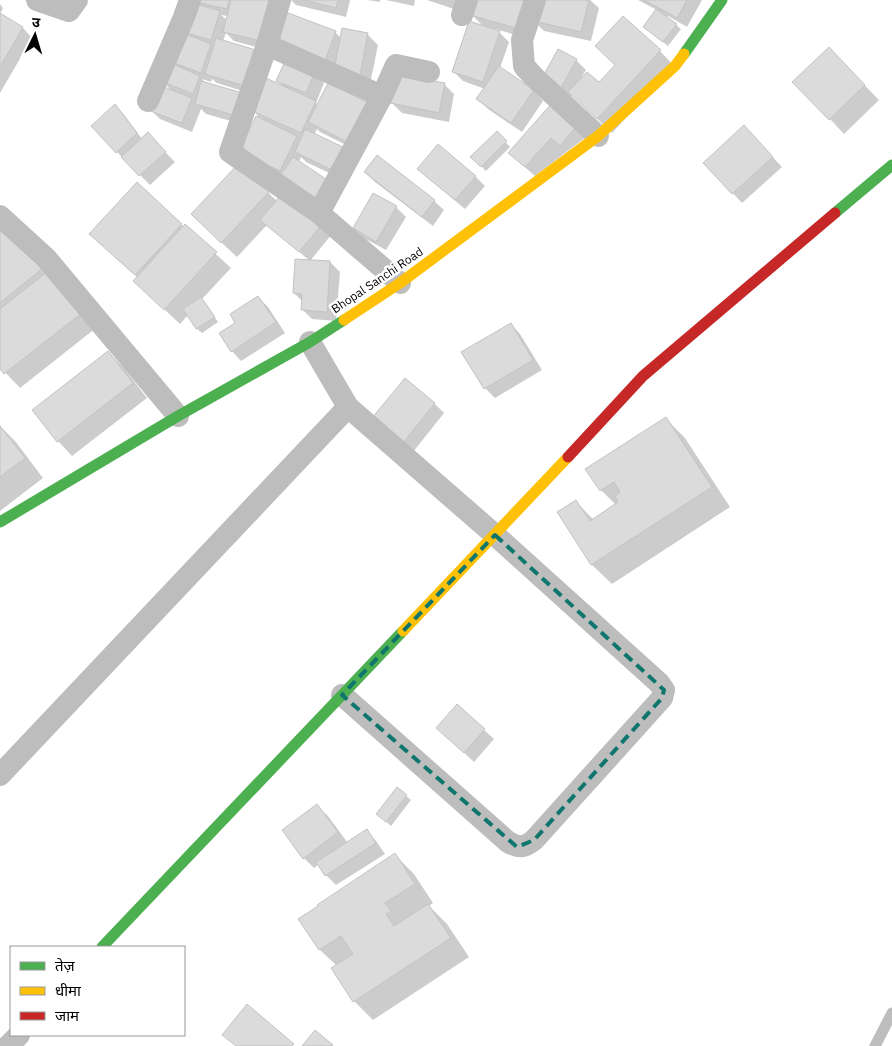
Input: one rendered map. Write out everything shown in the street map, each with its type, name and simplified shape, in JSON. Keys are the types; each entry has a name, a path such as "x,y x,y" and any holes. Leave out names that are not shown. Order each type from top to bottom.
{"street":[{"path":"37,0 69,11 76,0"},
{"path":"148,101 190,0"},
{"path":"280,0 267,45 230,152 319,213 400,283"},
{"path":"535,0 522,40 524,66 534,78 598,136"},
{"name":"Bhopal Sanchi Road","path":"0,522 178,416 310,342 400,283 598,136 675,66 722,0"},
{"path":"267,45 382,96"},
{"path":"319,213 382,96 396,65 429,72"},
{"path":"103,946 495,535 643,376 892,165"},
{"path":"0,216 46,258 178,416"},
{"path":"310,342 348,407 495,535 660,683 664,690 662,698 534,840 528,845 517,847 508,842 342,695"},
{"path":"0,775 348,407"},
{"path":"8,1046 18,1036"}],"lane":[{"path":"875,1046 892,1013"}],"highlighted area":[{"path":"495,535 664,690 662,698 534,840 517,847 342,695"}],"building":[{"path":"193,0 229,0 227,9"},
{"path":"231,0 275,0 265,42 223,32"},
{"path":"303,0 338,0 336,8"},
{"path":"474,0 521,0 527,2 519,29 470,15"},
{"path":"538,0 589,0 581,32 533,21"},
{"path":"644,0 687,0 677,18"},
{"path":"192,3 220,11 211,40 183,32"},
{"path":"656,9 677,24 663,42 643,27"},
{"path":"283,11 336,31 325,61 271,41"},
{"path":"0,13 23,27 0,67"},
{"path":"623,16 661,50 597,119 568,92 587,72 599,82 615,65 595,46"},
{"path":"469,21 500,31 483,82 452,72"},
{"path":"342,28 368,33 360,75 334,70"},
{"path":"183,33 211,44 201,73 172,62"},
{"path":"216,38 259,51 248,87 205,74"},
{"path":"829,47 865,85 829,120 792,82"},
{"path":"558,49 577,59 561,88 542,78"},
{"path":"286,59 315,72 306,93 276,81"},
{"path":"169,62 200,76 193,94 161,81"},
{"path":"499,66 534,90 511,123 476,99"},
{"path":"396,74 445,83 439,113 390,103"},
{"path":"266,78 316,101 301,133 250,110"},
{"path":"201,81 246,94 240,117 195,104"},
{"path":"328,83 371,104 351,144 308,122"},
{"path":"159,85 192,98 182,123 148,110"},
{"path":"552,103 577,126 560,146 551,138 525,167 508,153"},
{"path":"115,104 137,133 116,153 91,126"},
{"path":"256,116 297,136 280,171 239,151"},
{"path":"744,125 773,157 732,194 703,163"},
{"path":"305,129 347,149 336,172 295,152"},
{"path":"497,131 507,141 481,167 470,157"},
{"path":"148,132 166,152 139,176 121,157"},
{"path":"438,144 476,176 455,200 417,169"},
{"path":"377,155 435,200 422,217 364,172"},
{"path":"293,157 332,183 316,206 278,179"},
{"path":"239,163 269,192 221,243 191,214"},
{"path":"137,182 182,224 135,275 89,234"},
{"path":"284,191 323,223 299,252 260,220"},
{"path":"373,193 397,206 376,242 353,228"},
{"path":"185,224 217,252 164,310 133,281"},
{"path":"0,225 44,267 0,303"},
{"path":"295,259 330,261 327,312 301,310 302,294 293,293"},
{"path":"48,271 82,313 4,374 0,369 0,309"},
{"path":"258,296 276,322 231,352 219,333 235,323 230,314"},
{"path":"201,297 215,317 196,329 183,309"},
{"path":"511,323 533,360 484,389 461,352"},
{"path":"108,351 133,383 57,442 32,410"},
{"path":"405,378 435,403 403,443 372,418"},
{"path":"666,417 712,487 591,565 557,512 576,500 590,521 618,502 615,496 620,492 614,482 600,491 585,469"},
{"path":"0,426 25,458 0,477"},
{"path":"457,704 485,729 464,753 436,728"},
{"path":"397,787 407,795 386,822 376,814"},
{"path":"317,804 338,832 303,859 282,830"},
{"path":"367,829 376,843 325,876 316,862"},
{"path":"395,853 415,884 385,903 391,911 386,914 394,926 428,904 451,938 353,1002 331,968 353,954 341,936 319,950 298,919"},
{"path":"247,1004 294,1044 292,1046 236,1046 222,1035"},
{"path":"315,1030 333,1045 302,1046"}],"traffic: fast":[{"path":"684,54 722,0"},
{"path":"835,213 892,165"},
{"path":"0,522 178,416 310,342 344,320"},
{"path":"103,946 403,631"}],"traffic: slow":[{"path":"344,320 400,283 598,136 675,66 684,54"},
{"path":"403,631 568,457"}],"traffic: jam":[{"path":"568,457 643,376 835,213"}]}
